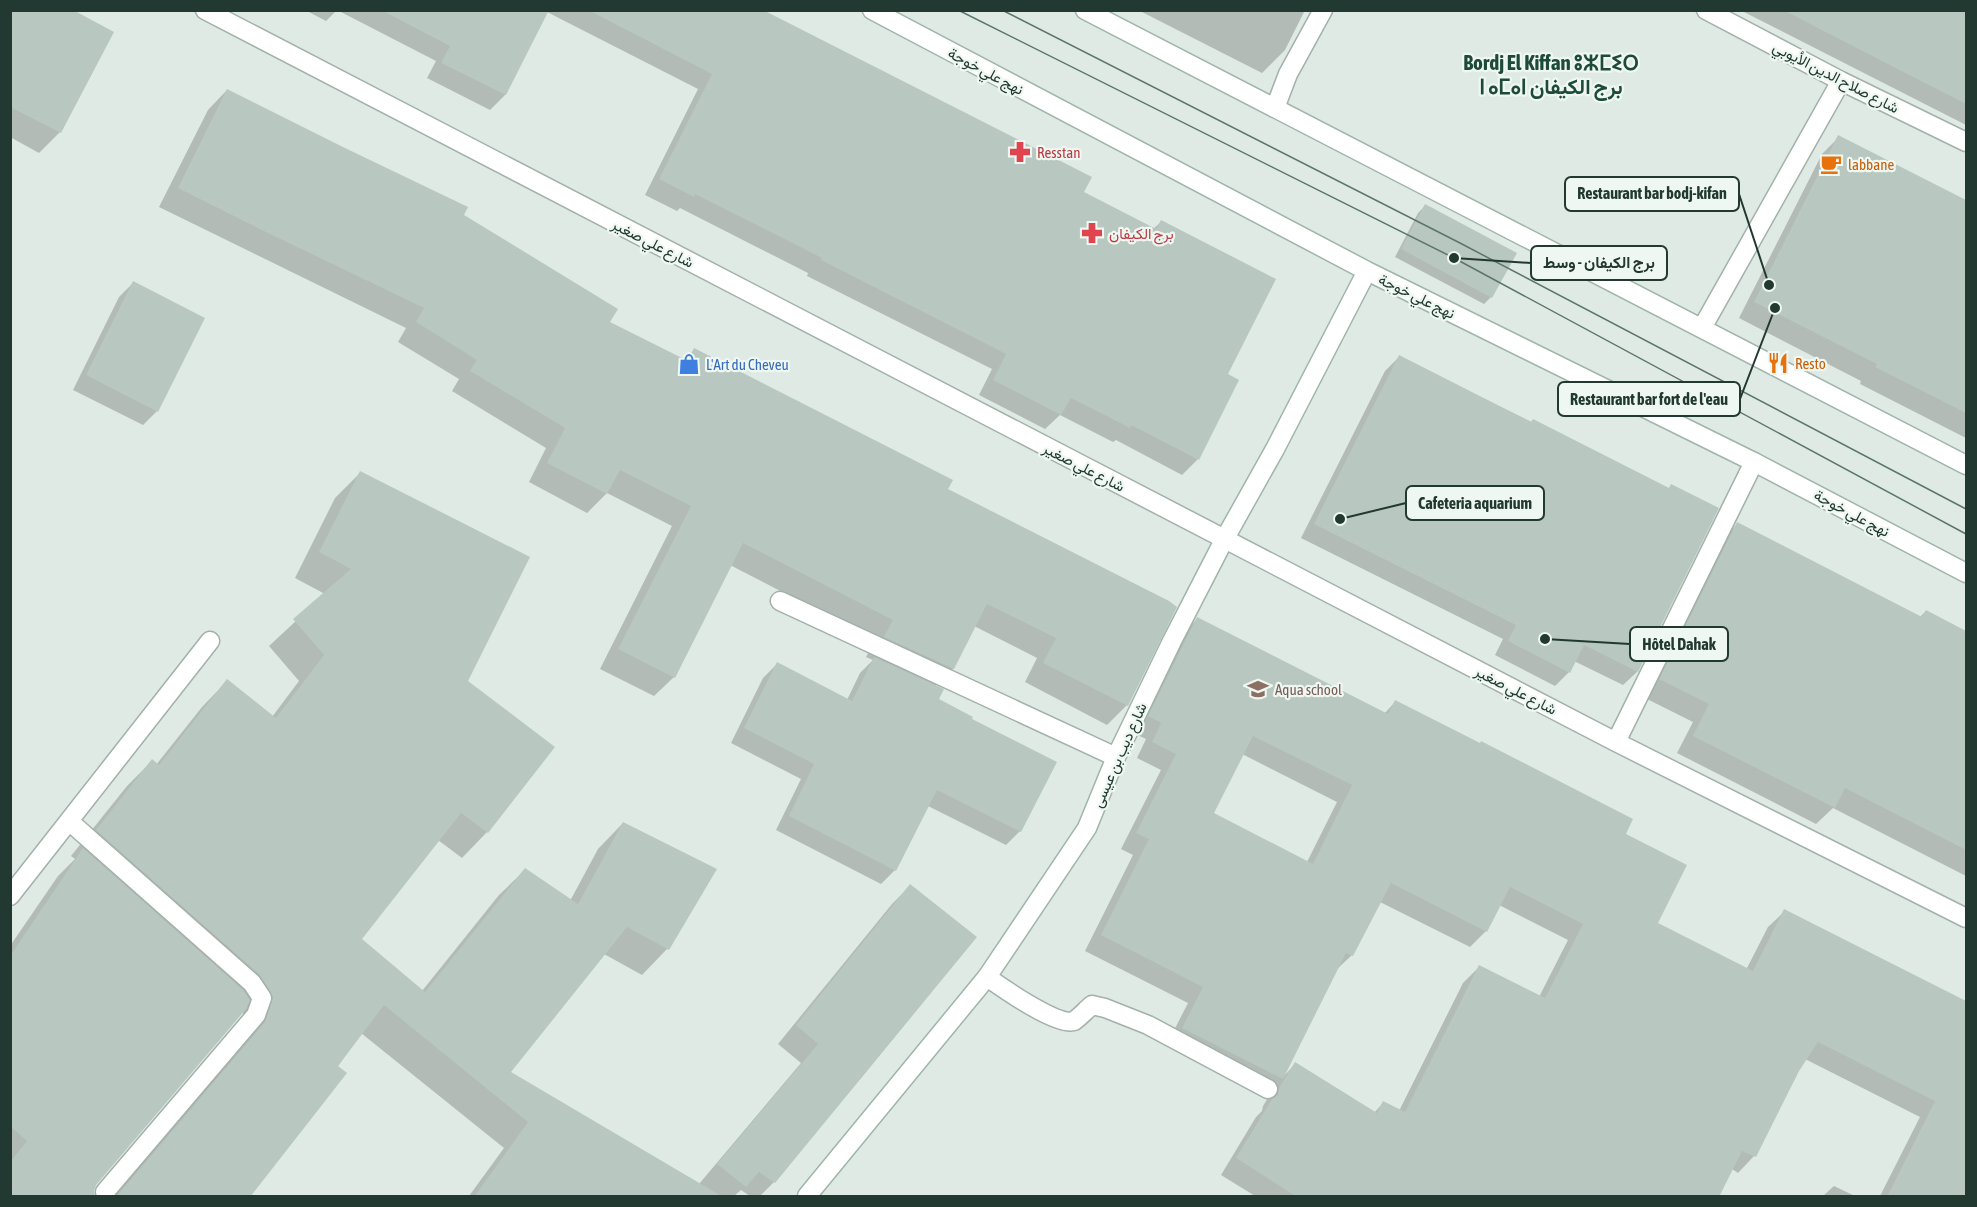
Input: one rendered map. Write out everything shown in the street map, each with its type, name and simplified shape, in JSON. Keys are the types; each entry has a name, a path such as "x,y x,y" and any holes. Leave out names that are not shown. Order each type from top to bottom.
{"street":[{"name":"شارع علي صغير","path":"204,10 1224,540 1616,742 1966,918"},
{"name":"نهج علي خوجة","path":"872,10 1367,271 1754,462 1966,573"},
{"path":"1085,10 1966,465"},
{"path":"1275,108 1288,74 1323,10"},
{"name":"شارع صلاح الدين الأيوبي","path":"1706,10 1841,81 1966,142"},
{"path":"1702,328 1841,81"},
{"name":"شارع ديب بن عيسى","path":"807,1197 987,977 1087,828 1116,757 1172,641 1367,271"},
{"path":"1616,742 1754,462"},
{"path":"780,601 1116,757"},
{"path":"10,896 210,641"},
{"path":"69,821 252,983 262,999 256,1015 105,1192"},
{"path":"987,977 1032,1007 1065,1022 1074,1021 1092,1005 1148,1025 1268,1089"}],"building":[{"path":"10,10 73,10 114,32 61,133 10,107"},
{"path":"381,10 549,10 506,95 441,63 450,46"},
{"path":"588,10 763,10 1092,177 1084,192 1156,229 1161,220 1276,279 1228,374 1239,380 1199,460 1131,425 1130,428 1071,398 1061,415 993,380 1006,354 821,260 822,258 695,194 694,197 659,179 712,74"},
{"path":"1783,10 1966,10 1966,104 1878,59"},
{"path":"227,89 468,207 464,215 618,309 610,322 688,361 694,348 953,480 948,489 1169,601 1177,607 1128,706 1043,663 1056,638 987,604 954,669 884,637 893,620 743,543 675,678 618,649 691,506 620,470 607,494 547,463 565,428 470,371 477,360 416,322 424,308 178,188"},
{"path":"1838,135 1966,200 1966,413 1875,367 1877,364 1754,302"},
{"path":"1425,204 1517,253 1492,298 1401,249"},
{"path":"133,281 205,318 158,412 86,375"},
{"path":"1399,355 1531,422 1533,419 1669,488 1671,484 1719,508 1638,672 1584,645 1570,673 1508,641 1516,625 1314,524"},
{"path":"360,471 530,557 468,681 555,747 488,833 461,813 362,939 425,992 525,868 578,904 623,822 717,869 669,950 627,927 511,1072 723,1197 474,1197 528,1122 384,1005 338,1066 347,1073 250,1197 116,1197 265,1022 273,997 260,975 96,830 152,759 159,765 227,679 276,718 324,655 293,619 351,569 319,552"},
{"path":"1737,522 1922,617 1926,610 1966,631 1966,850 1845,788 1835,808 1693,736 1709,704 1659,679"},
{"path":"1197,617 1388,714 1395,700 1633,819 1626,834 1687,865 1658,923 1753,971 1784,909 1966,1001 1966,1197 1887,1197 1935,1101 1818,1042 1799,1071 1756,1157 1742,1151 1719,1197 1297,1197 1236,1158 1272,1099 1278,1095 1279,1088 1295,1062 1377,1113 1383,1101 1405,1112 1479,965 1545,998 1583,924 1510,887 1487,932 1391,883 1353,956 1346,953 1283,1079 1182,1028 1203,987 1101,935 1149,839 1136,833 1176,754 1152,742 1161,723 1148,716","holes":["1253,736 1352,785 1313,864 1214,813"]},
{"path":"874,657 944,689 939,699 973,717 972,719 1057,762 1021,832 937,790 896,871 789,816 814,764 744,728 777,662 852,701"},
{"path":"83,848 243,990 250,1000 246,1009 96,1185 95,1197 10,1197 10,1162 27,1141 10,1126 10,956"},
{"path":"910,884 977,937 775,1183 759,1172 746,1187 717,1164 818,1044 796,1025"}],"tram line":[{"path":"958,10 1454,258 1966,534"},
{"path":"1002,10 1460,243 1966,509"}],"place":[{"name":"Resstan","path":"1020,152"},
{"name":"labbane","path":"1831,164"},
{"name":"برج الكيفان","path":"1092,233"},
{"name":"برج الكيفان - وسط","path":"1454,258"},
{"name":"Restaurant bar bodj-kifan","path":"1769,285"},
{"name":"Restaurant bar fort de l'eau","path":"1775,308"},
{"name":"Resto","path":"1778,363"},
{"name":"L'Art du Cheveu","path":"689,364"},
{"name":"Cafeteria aquarium","path":"1340,519"},
{"name":"Hôtel Dahak","path":"1545,639"},
{"name":"Aqua school","path":"1258,689"}],"district":[{"name":"Bordj El Kiffan ⵓⵣⵎⵉⵔ ⵏ ⴰⵎⴰⵏ برج الكيفان","path":"1551,74"}]}
